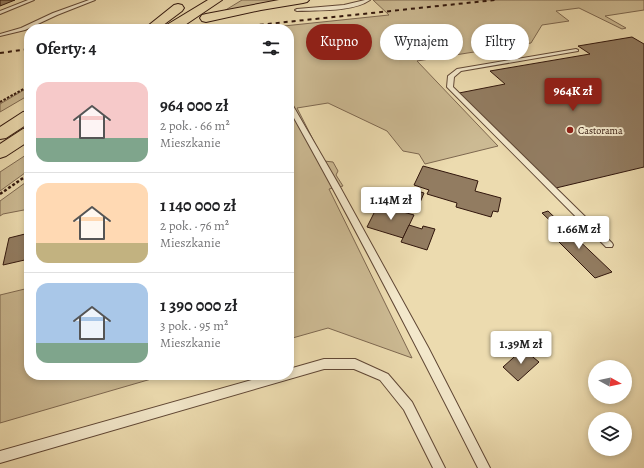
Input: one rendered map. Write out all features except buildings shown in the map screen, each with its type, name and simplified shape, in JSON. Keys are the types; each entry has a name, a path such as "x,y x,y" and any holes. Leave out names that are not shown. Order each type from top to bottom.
{"main road":[{"path":"178,24 216,0"},
{"path":"199,23 234,0"},
{"path":"199,23 268,5 303,0"},
{"path":"157,24 187,2"},
{"path":"0,134 24,119"},
{"path":"0,152 24,136"}],"lane":[{"path":"0,13 32,0"},
{"path":"34,24 55,14 93,0"},
{"path":"296,10 352,5 363,3 368,0"},
{"path":"0,34 24,29"},
{"path":"576,50 459,70 451,76 450,87 609,246"},
{"path":"294,113 340,194 484,468"},
{"path":"294,373 324,364 355,364 384,377 408,406 439,468"},
{"path":"0,457 270,380"}],"path":[{"path":"0,102 24,89"},
{"path":"0,194 24,177"}],"shaded area":[{"path":"242,0 280,0 219,14"},
{"path":"373,0 644,0 644,10 605,16 626,28 622,29 579,8 556,11 569,21 542,25 531,43 529,43 529,24 471,24 471,52 463,54 463,24 380,24 380,60 423,60 417,61 498,146 425,164 419,154 403,151 387,131 328,103 297,108 324,161 333,162 338,171 336,175 343,186 329,189 412,358 328,328 294,338 294,25 389,15"},
{"path":"24,90 24,98 0,112 0,104"},
{"path":"24,156 24,174 0,191 0,172"},
{"path":"24,184 24,210 3,214 0,216 0,201"},
{"path":"24,289 24,380 148,380 0,423 0,295"}],"railway":[{"path":"267,24 495,0"},
{"path":"0,53 24,50"}],"place":[{"name":"Castorama","path":"570,130"}]}
